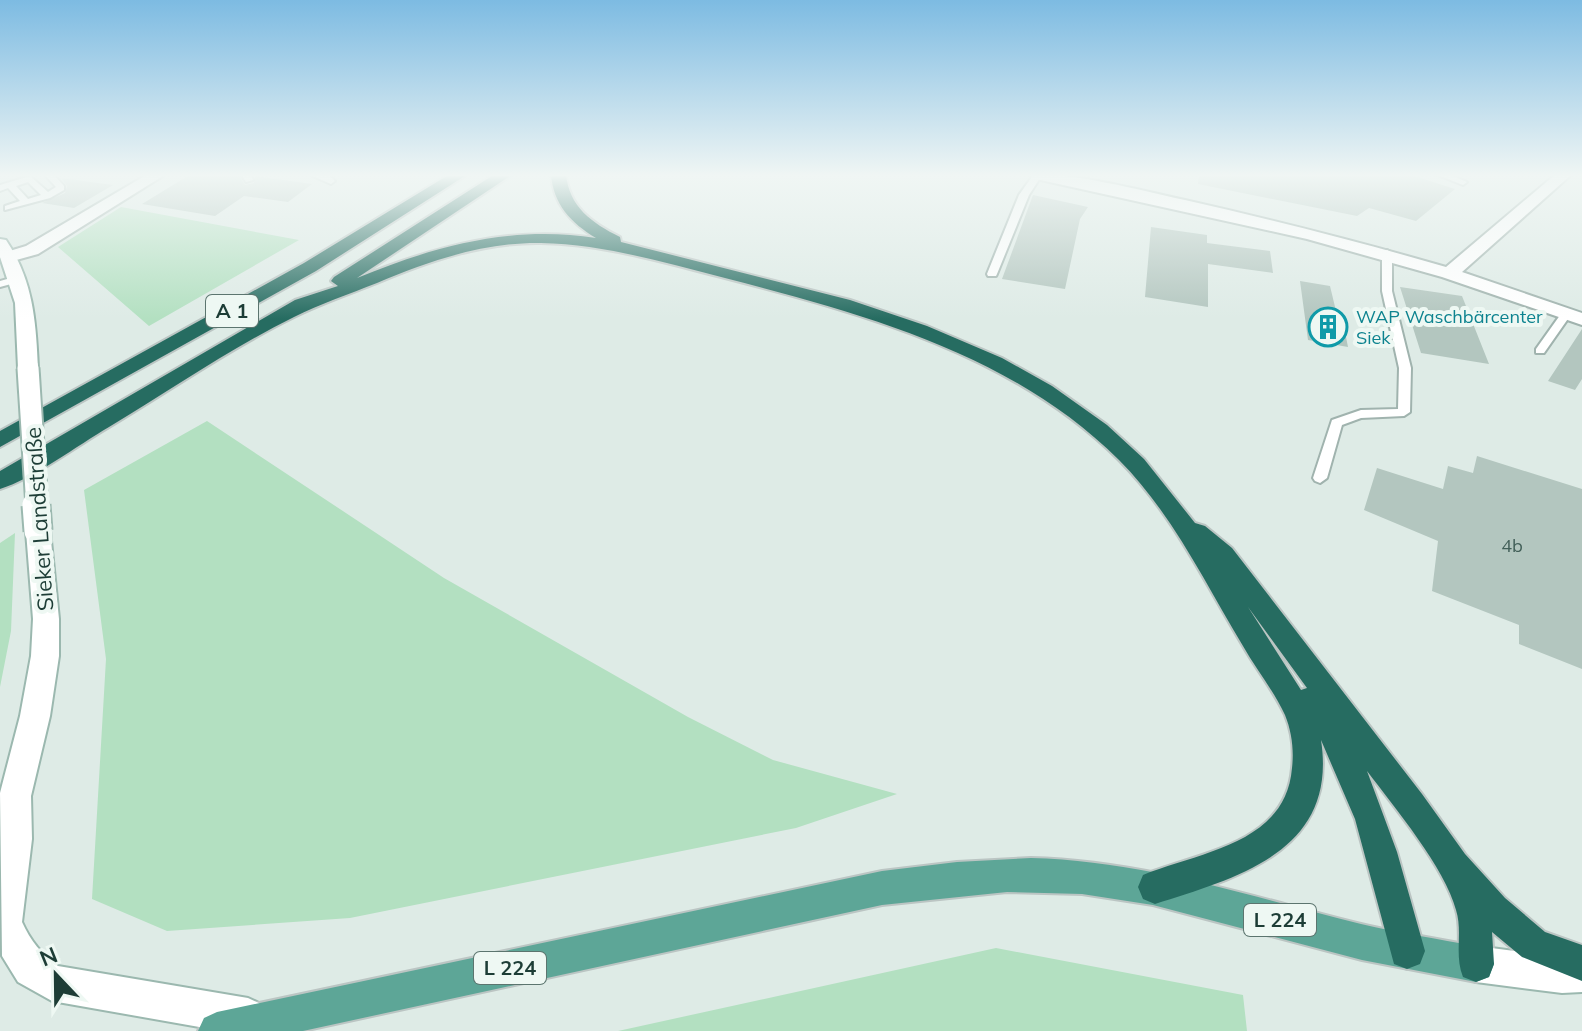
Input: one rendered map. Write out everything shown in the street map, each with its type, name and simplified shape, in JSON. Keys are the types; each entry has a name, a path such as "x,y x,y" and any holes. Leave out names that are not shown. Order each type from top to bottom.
{"highway":[{"name":"A 1","path":"0,440 310,267 383,222"},
{"name":"A 1","path":"0,481 289,312 430,222"},
{"path":"585,222 599,234 627,247"},
{"path":"289,312 418,260 480,243 559,238 627,247 862,309 920,328 976,352 1052,395 1102,432 1132,461 1180,517 1223,555 1411,805 1453,866 1493,910 1534,945 1582,963"},
{"path":"1155,887 1222,864 1279,834 1294,816 1310,763 1301,718 1180,517"},
{"path":"1211,571 1326,719 1358,788 1389,882 1407,951"},
{"path":"1453,866 1474,909 1476,964"}],"main road":[{"name":"L 224","path":"217,1031 882,888 966,876 1083,877 1155,887 1363,942 1476,964"}],"street":[{"path":"5,251 32,250 79,222"},
{"path":"1262,222 1451,272 1574,316"},
{"path":"1451,272 1509,222"},
{"name":"Sieker Landstraße","path":"5,251 9,281 27,327 46,619 45,656 35,716 7,807 16,839 3,930 31,969 52,983 110,996 267,1020"},
{"name":"L 224","path":"1476,964 1562,975 1582,974"}],"lane":[{"path":"992,274 1013,222"},
{"path":"1320,478 1336,423 1353,413 1382,416 1404,412 1405,368 1387,291 1387,253"},
{"path":"1540,351 1574,316"}],"green space":[{"path":"97,222 203,222 299,240 149,326 58,247"},
{"path":"207,421 444,578 688,717 773,760 897,794 796,828 350,918 167,931 92,899 106,659 84,490"},
{"path":"15,533 11,631 0,687 0,543"},
{"path":"996,948 1243,995 1247,1031 618,1031"}],"building":[{"path":"1023,222 1079,222 1065,289 1002,279"},
{"path":"1151,227 1207,235 1207,243 1270,251 1273,273 1208,264 1208,307 1145,297"},
{"path":"1300,281 1330,286 1336,311 1341,312 1348,347 1308,340"},
{"path":"1400,287 1462,296 1489,364 1421,353"},
{"path":"1582,329 1582,379 1575,390 1548,381"},
{"path":"1477,456 1582,489 1582,669 1519,644 1519,625 1432,591 1438,541 1364,510 1377,468 1443,489 1448,466 1473,473"}],"place":[{"name":"WAP Waschbärcenter Siek","path":"1328,327"}]}
